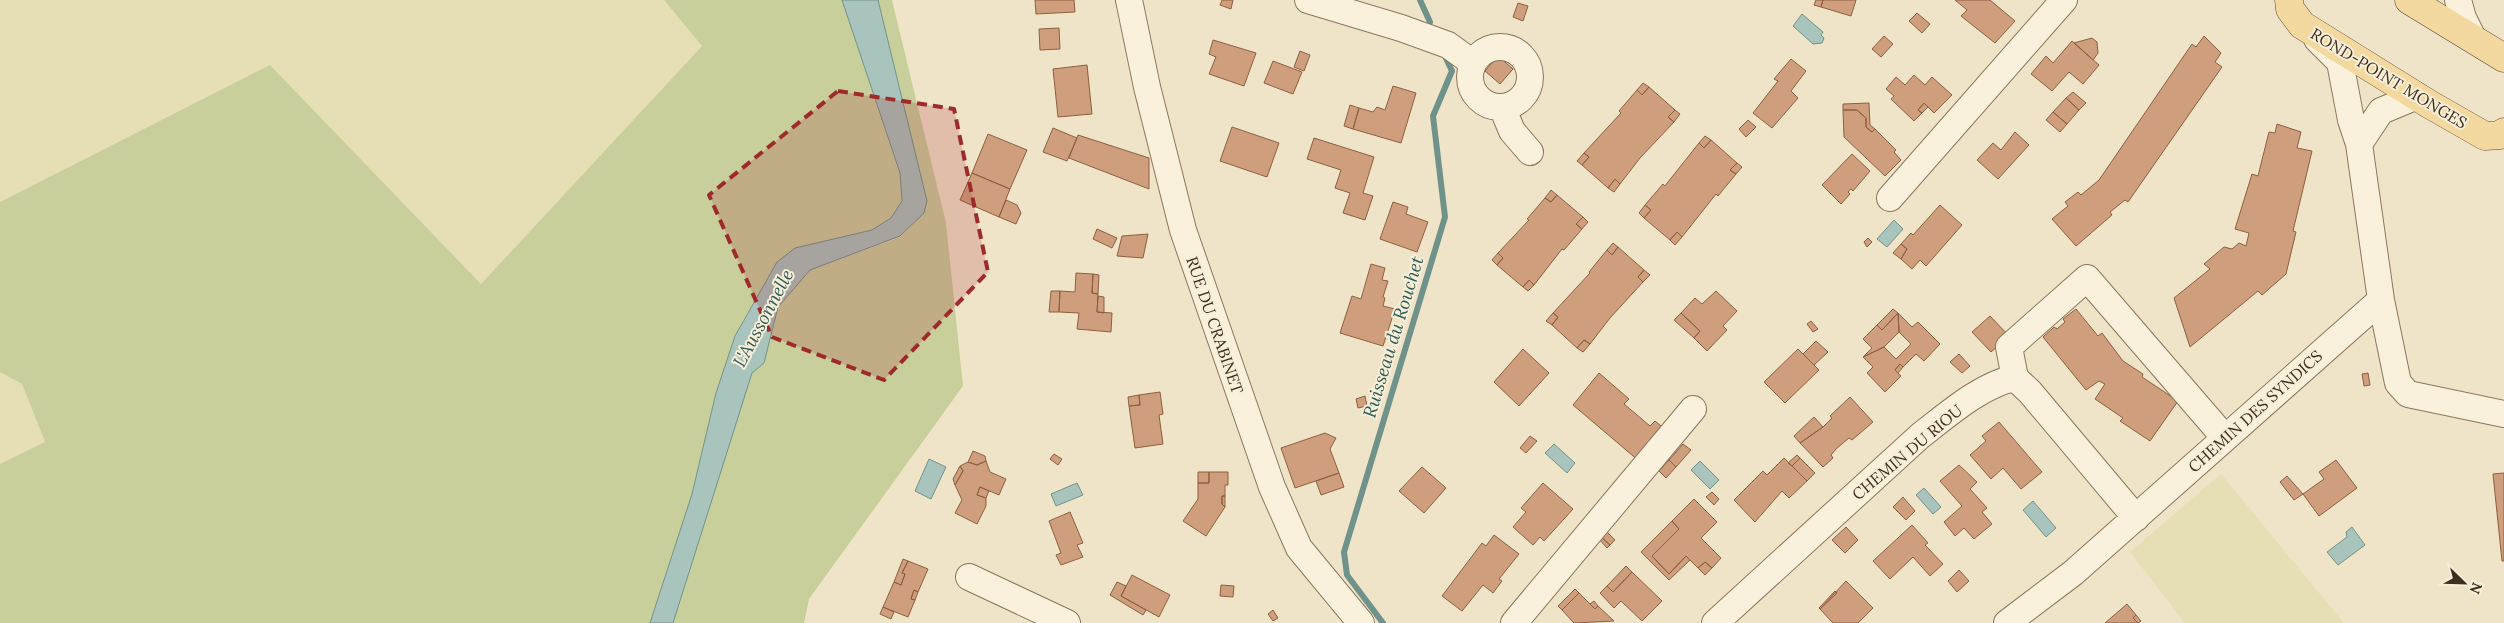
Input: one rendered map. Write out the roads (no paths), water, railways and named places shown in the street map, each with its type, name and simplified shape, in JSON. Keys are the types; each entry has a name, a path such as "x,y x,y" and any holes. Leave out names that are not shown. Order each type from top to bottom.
{"main road":[{"name":"ROND-POINT MONGES","path":"2289,0 2290,9 2302,25 2417,96 2485,136 2500,135 2504,132"},
{"path":"2409,0 2504,58"}],"street":[{"name":"RUE DU CRABINET","path":"1129,0 1183,230 1272,487 1299,548 1361,623"},
{"path":"1308,0 1402,28 1448,45 1473,63"},
{"path":"1890,198 2064,0"},
{"path":"2458,0 2463,18 2473,38"},
{"path":"2302,25 2340,62 2351,120 2359,144 2381,300 2398,383 2408,394 2494,412"},
{"path":"1503,48 1520,55 1526,63 1529,82 1526,91 1516,102 1502,107 1483,102 1476,96 1471,87 1470,77 1473,63 1484,52 1503,48"},
{"path":"2359,144 2381,111 2417,96"},
{"path":"1502,107 1512,131 1530,152"},
{"path":"2136,518 2030,392 2015,378 2009,348 2087,278 2225,438"},
{"name":"CHEMIN DES SYNDICS","path":"2008,623 2073,573 2381,300"},
{"name":"CHEMIN DU RIOU","path":"1715,623 1920,436 1956,408 2005,380 2015,378"},
{"path":"1514,623 1694,409"},
{"path":"969,577 1067,623"}],"water":[{"name":"L'Aussonnelle","path":"842,0 878,0 927,201 924,213 900,236 810,270 778,307 764,363 752,373 673,623 650,623 692,494 716,393 735,336 777,262 795,248 872,230 891,218 902,201 900,173"},
{"path":"1802,14 1823,32 1821,35 1824,38 1822,43 1813,44 1793,26"},
{"path":"1894,220 1903,229 1887,247 1877,239"},
{"path":"1554,444 1575,463 1567,473 1545,453"},
{"path":"929,459 946,467 931,499 915,491"},
{"path":"1700,461 1719,480 1710,489 1691,470"},
{"path":"1077,483 1083,495 1056,506 1051,494"},
{"path":"1924,488 1941,507 1933,514 1916,495"},
{"path":"2033,501 2056,528 2046,537 2023,510"},
{"path":"2352,527 2365,545 2338,565 2327,552 2347,537 2346,532"}],"waterway":[{"name":"Ruisseau du Rouchet","path":"1420,0 1430,22"},
{"name":"Ruisseau du Rouchet","path":"1383,623 1347,575 1344,552 1445,217 1433,116 1452,71 1443,52"}]}
